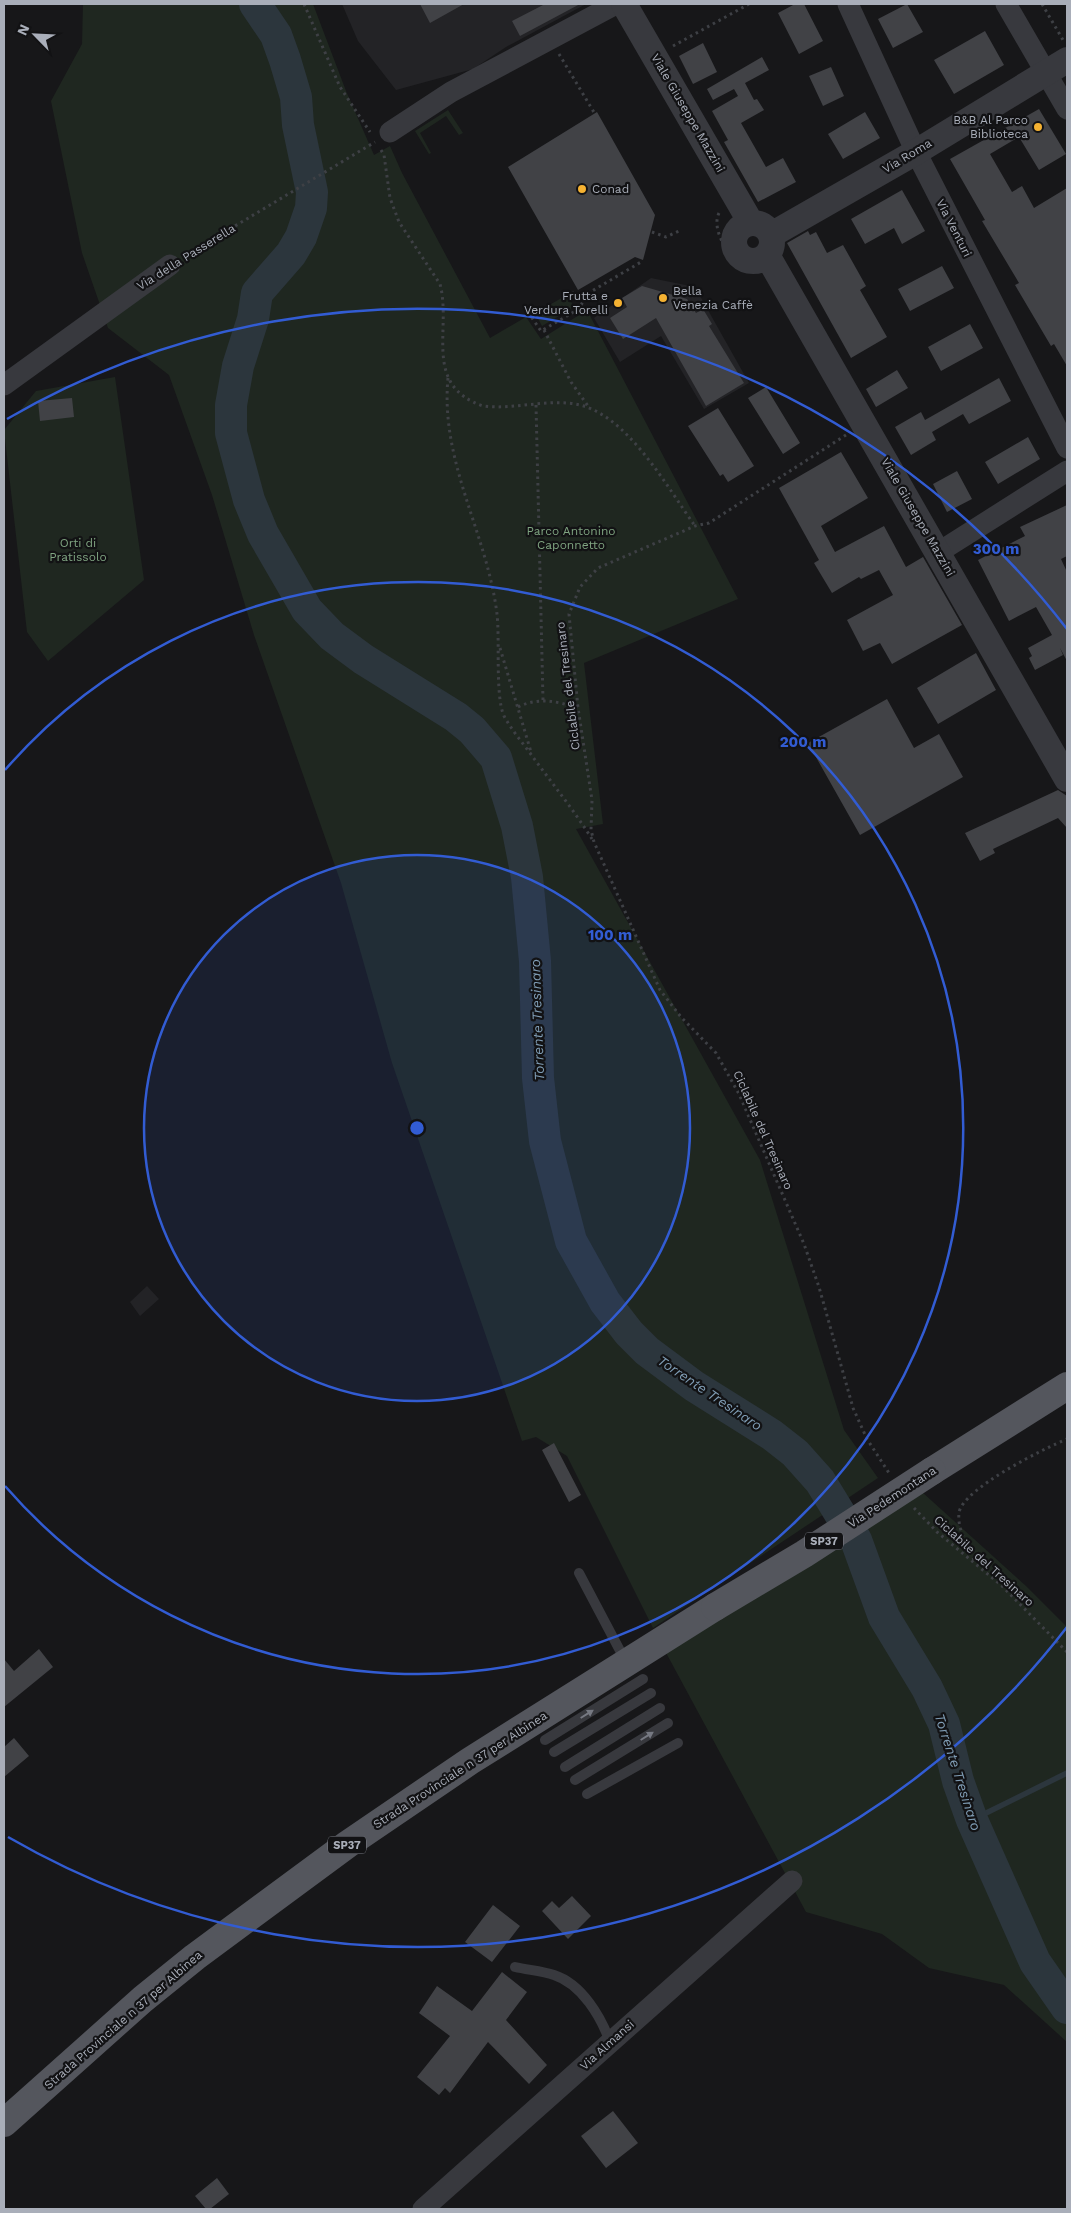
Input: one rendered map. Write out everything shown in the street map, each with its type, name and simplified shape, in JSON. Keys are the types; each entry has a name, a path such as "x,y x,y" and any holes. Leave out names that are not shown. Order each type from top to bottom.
{"main road":[{"name":"Via Pedemontana","path":"715,1607 804,1554 1067,1386"},
{"name":"Strada Provinciale n 37 per Albinea","path":"5,2123 143,1999 211,1945 348,1844 462,1766 635,1671 715,1607"}],"street":[{"path":"383,137 451,92 616,4"},
{"name":"Viale Giuseppe Mazzini","path":"624,4 763,238 1067,778"},
{"name":"Via Venturi","path":"848,4 916,152 1067,448"},
{"path":"1006,4 1067,110"},
{"name":"Via Roma","path":"763,238 916,152 1067,60"},
{"name":"Via della Passerella","path":"4,385 170,265"},
{"path":"939,552 1067,471"},
{"name":"Via Almansi","path":"423,2209 792,1881"}],"lane":[{"path":"545,1740 635,1671 580,1573"},
{"path":"554,1752 651,1693"},
{"path":"565,1768 660,1708"},
{"path":"575,1780 668,1723"},
{"path":"587,1794 678,1743"},
{"path":"515,1967 555,1976 572,1986 602,2021 610,2042"}],"path":[{"path":"304,4 340,86 383,137 390,198 399,222 440,284 444,302 442,354 448,378 447,408 454,459 485,560 497,614 502,709 533,758 572,808 594,842"},
{"path":"655,56 749,4"},
{"path":"1042,4 1067,46"},
{"path":"556,49 595,114"},
{"name":"Via della Passerella","path":"170,265 383,137"},
{"path":"652,232 666,238 681,230"},
{"path":"572,292 576,300 641,262"},
{"path":"544,330 579,309 587,294"},
{"path":"528,312 541,331 544,330 571,382 590,408"},
{"path":"448,378 464,397 483,406 574,403 590,408 616,424 636,445 695,526"},
{"path":"536,405 543,700"},
{"name":"Ciclabile del Tresinaro","path":"843,437 710,523 695,526 598,568 580,587 569,614 578,708 592,800 594,842 660,990 681,1016 716,1052 739,1094 804,1244 819,1287 853,1408 867,1439 892,1478"},
{"path":"498,643 533,758"},
{"path":"518,707 531,701 543,700 578,708"},
{"path":"974,1562 959,1521 959,1512 965,1503 973,1493 1016,1464 1067,1439"},
{"name":"Ciclabile del Tresinaro","path":"911,1504 943,1537 974,1562 1067,1652"}],"shaded area":[{"path":"342,4 586,4 506,47 473,69 396,90 358,41"},
{"path":"651,278 695,287 749,383 704,409 661,336 620,362 594,318"},
{"path":"147,1286 159,1299 140,1316 130,1302"}],"green space":[{"name":"Parco Antonino Caponnetto","path":"83,4 313,4 346,91 374,155 390,146 402,173 490,338 526,317 541,339 587,310 738,599 584,663 603,824 576,829 760,1160 844,1430 878,1478 653,1628 567,1456 536,1437 522,1441 392,1063 341,883 254,635 212,495 169,375 108,328 82,253 51,101 82,44"},
{"path":"448,110 463,133 459,135 446,116 420,133 431,153 429,154 415,131"},
{"path":"567,295 574,307 542,326 535,313"},
{"name":"Orti di Pratissolo","path":"115,377 144,580 48,661 27,632 4,430 36,391"},
{"path":"922,1492 1026,1586 1067,1627 1067,2042 1004,1985 929,1968 882,1934 806,1912 664,1649"}],"building":[{"path":"420,4 464,4 430,23"},
{"path":"545,4 580,4 520,36 512,21"},
{"path":"795,4 804,4 823,41 799,54 778,13"},
{"path":"907,4 923,32 893,48 878,19"},
{"path":"985,31 1004,65 954,94 934,60"},
{"path":"703,43 717,72 693,84 679,56"},
{"path":"762,57 769,70 745,83 754,100 757,99 764,110 741,123 766,167 783,158 796,182 758,202 724,142 728,140 712,111 738,96 734,89 713,100 707,89"},
{"path":"831,67 844,96 823,106 809,76"},
{"path":"1039,109 1066,154 1039,170 1019,137 990,154 1012,192 1022,186 1034,208 1067,188 1067,366 1054,344 1051,346 1015,285 1019,283 982,221 985,220 950,159"},
{"name":"Conad","path":"597,112 655,215 643,260 635,257 578,290 508,167"},
{"path":"865,112 880,138 843,159 828,134"},
{"path":"902,190 925,231 902,244 894,228 865,244 851,219"},
{"path":"808,231 810,235 816,232 827,253 843,245 866,286 860,290 887,337 851,358 787,243"},
{"path":"942,266 954,288 910,311 898,289"},
{"path":"642,286 687,299 696,313 703,309 712,324 709,326 744,383 706,406 656,318 623,339 610,318 627,307 622,298"},
{"path":"970,324 983,348 941,371 928,347"},
{"path":"897,370 908,388 876,407 866,389"},
{"path":"999,378 1011,401 969,424 963,414 932,432 936,440 911,455 895,427 921,412 925,420"},
{"path":"766,387 800,443 783,454 748,398"},
{"path":"72,398 74,417 40,421 38,401"},
{"path":"718,408 754,466 728,482 723,474 720,476 688,426"},
{"path":"1028,437 1040,459 998,484 985,462"},
{"path":"841,452 868,498 821,526 835,552 884,526 906,567 923,557 962,625 892,664 880,643 863,651 847,620 893,595 879,570 861,579 859,577 832,593 814,563 819,560 779,488"},
{"path":"957,471 972,499 947,512 933,484"},
{"path":"1067,505 1067,556 1061,559 1067,572 1067,661 1060,648 1063,655 1035,670 1029,658 1032,656 1028,648 1052,635 1036,607 1009,621 978,560 1025,536 1020,527"},
{"path":"976,653 996,690 938,724 917,688"},
{"path":"887,699 914,748 939,734 963,777 860,835 808,743"},
{"path":"1058,790 1067,796 1067,828 1058,818 993,849 995,853 980,861 965,833"},
{"path":"554,1443 581,1495 569,1502 542,1450"},
{"path":"39,1649 53,1667 4,1707 4,1659 14,1671"},
{"path":"14,1738 29,1756 4,1777 4,1747"},
{"path":"572,1896 591,1916 568,1939 542,1911 552,1901 559,1908"},
{"path":"493,1905 520,1926 492,1962 465,1942"},
{"path":"502,1972 527,1992 506,2020 547,2065 529,2084 488,2042 450,2093 445,2088 439,2095 417,2077 450,2036 419,2013 437,1986 472,2011"},
{"path":"613,2111 638,2143 606,2168 581,2136"},
{"path":"217,2178 229,2194 210,2209 206,2209 195,2196"}],"waterway":[{"name":"Torrente Tresinaro","path":"255,4 276,35 285,60 296,97 298,125 312,192 311,208 301,237 291,254 257,293 253,319 238,366 231,405 231,433 249,500 263,534 307,610 332,636 363,659 456,717 472,730 496,758 517,826 527,877 535,961 538,1078 545,1141 571,1241 605,1302 629,1333 647,1351 694,1386 772,1435 795,1453 820,1481 856,1540 884,1617 927,1688 944,1724 958,1781 972,1820 1035,1962 1067,2008"},
{"path":"972,1820 1067,1773"}],"place":[{"name":"B&B Al Parco Biblioteca","path":"1038,127"},
{"name":"Conad","path":"582,189"},
{"name":"Bella Venezia Caffè","path":"663,298"},
{"name":"Frutta e Verdura Torelli","path":"618,303"}]}
